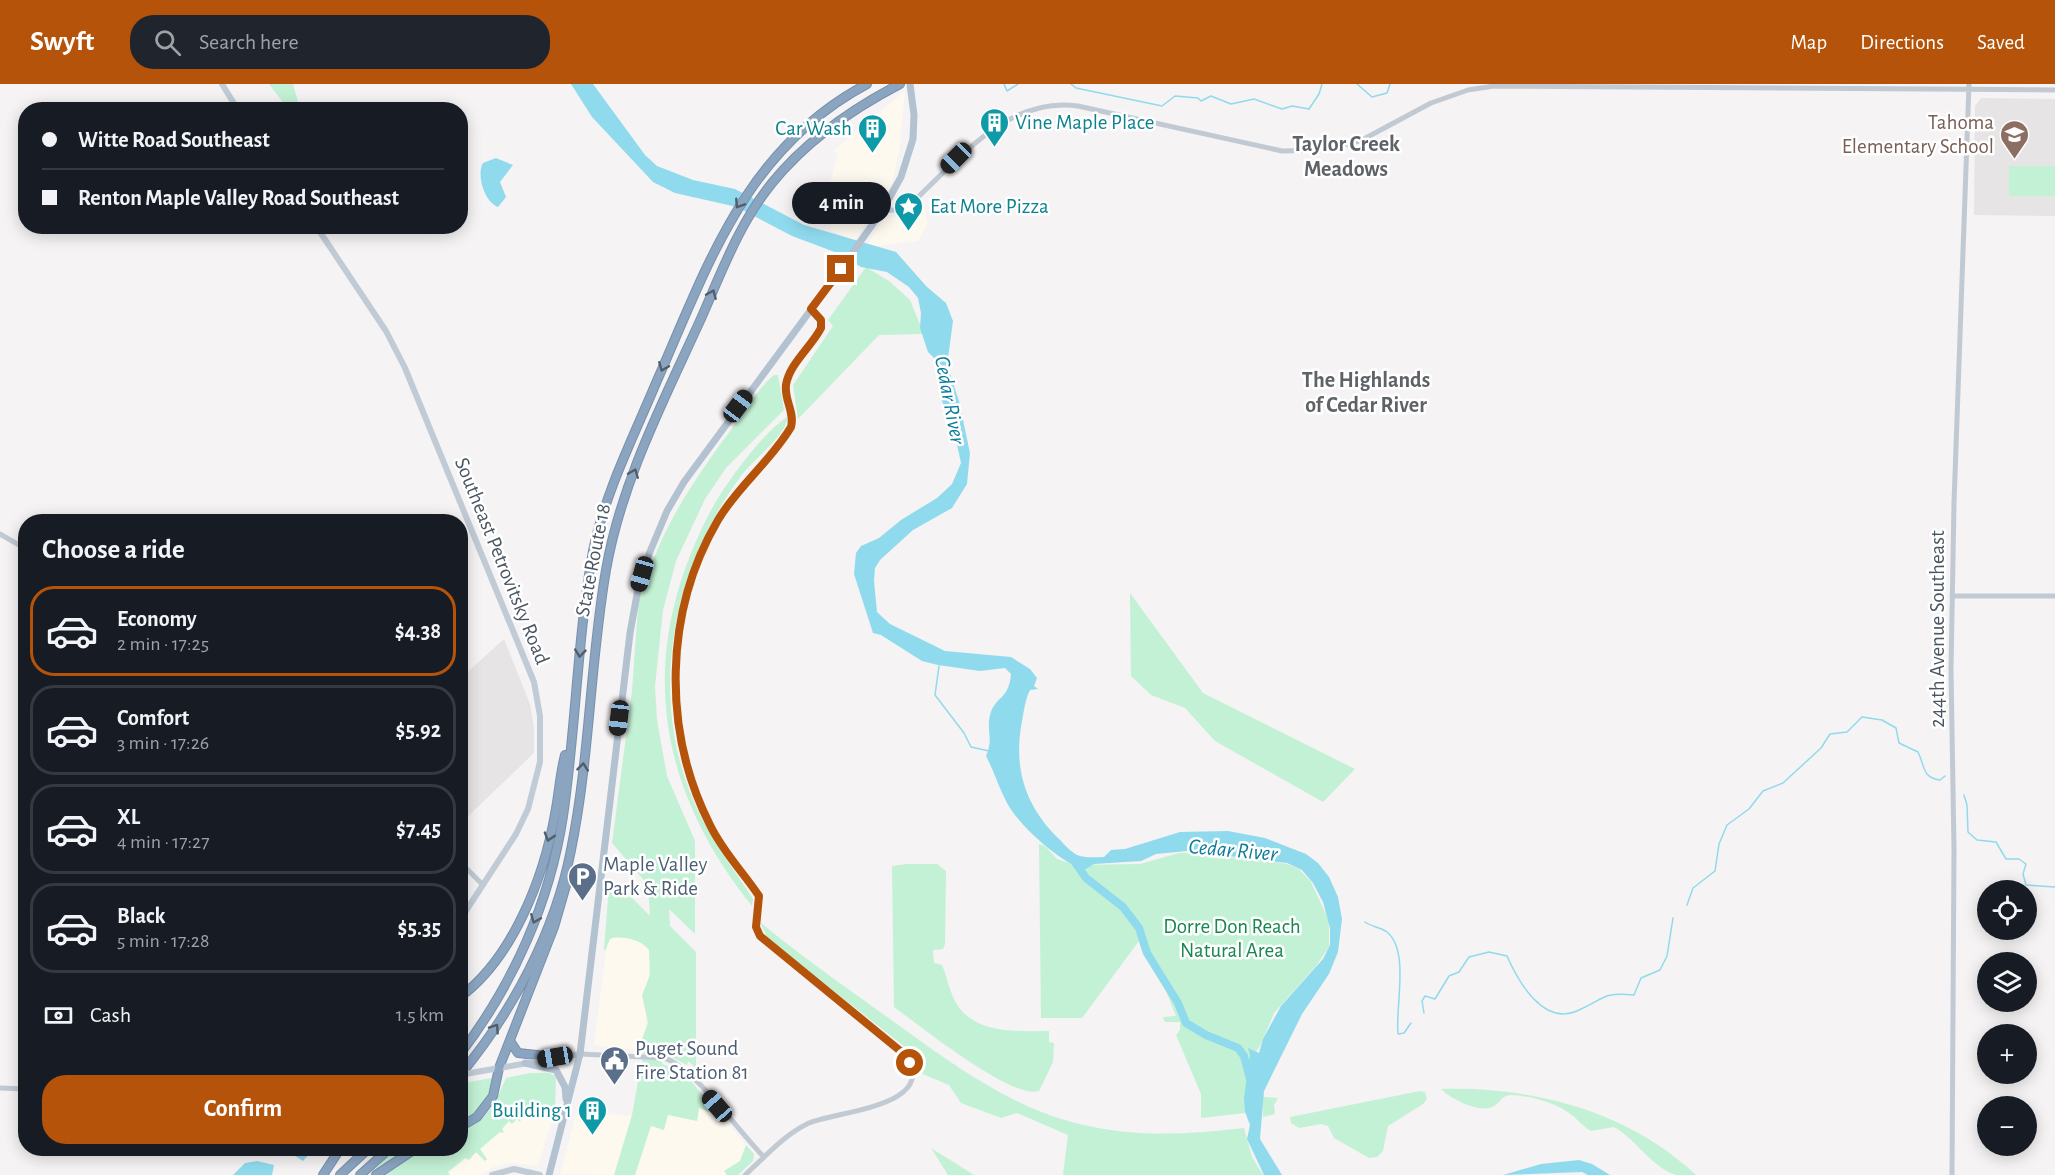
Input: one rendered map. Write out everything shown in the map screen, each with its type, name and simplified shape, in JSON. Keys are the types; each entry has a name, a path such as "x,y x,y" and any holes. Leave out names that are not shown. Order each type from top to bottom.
{"highway":[{"name":"State Route 18","path":"468,1043 496,1003 540,907 561,826 594,551 622,462 719,240 742,198 763,171 819,116 847,95 867,84"},
{"name":"State Route 18","path":"468,1064 499,1022 531,967 555,907 571,852 579,804 601,603 616,523 642,453 733,244 751,212 777,177 805,148 880,94 900,84"},
{"path":"468,990 496,962 516,930 525,909 555,816 573,718"},
{"path":"468,1123 477,1118 488,1106 493,1096 499,1068 563,900 571,869 579,804"},
{"path":"510,1039 512,1047 518,1053 555,1057"},
{"path":"323,1175 335,1156"},
{"path":"340,1175 360,1156"},
{"path":"360,1175 380,1156"},
{"path":"376,1175 404,1156"}],"main road":[{"path":"222,84 233,102"},
{"path":"549,1175 580,1054 630,633 642,574 658,530 684,482 869,230 901,177 910,153 914,115 910,84"},
{"name":"Southeast Petrovitsky Road","path":"321,234 386,331 405,368 465,514"},
{"name":"Southeast Petrovitsky Road","path":"468,521 534,682 541,733 537,782 522,822 468,908"},
{"path":"468,1074 580,1054"},
{"path":"525,1063 556,1070 565,1087 567,1106"},
{"path":"492,1175 514,1169 540,1175"}],"street":[{"path":"882,211 905,209 962,154 1011,120 1042,106 1078,106 1282,151 1298,152 1360,141 1431,103 1480,88 1522,85 1969,87 2055,90"},
{"name":"244th Avenue Southeast","path":"1952,1175 1952,596 1969,87"},
{"path":"745,1175 794,1132 812,1122 897,1098 907,1089 912,1076 911,1066 904,1054 760,936 756,927 759,896 727,855 703,811 690,777 677,714 676,652 687,593 700,555 720,517 791,427 792,417 787,399 787,382 822,325 820,317 811,309"},
{"path":"0,534 18,544"},
{"path":"1952,596 2055,596"},
{"path":"468,870 483,885"},
{"path":"580,1054 664,1058 673,1061 691,1075 764,1157"},
{"path":"0,1088 18,1089"}],"shaded area":[{"path":"905,91 900,147 892,183 854,241 830,230 839,195 828,190 838,154 833,151"},
{"name":"Tahoma Elementary School","path":"1981,98 2055,99 2055,216 1974,215 1975,106"},
{"path":"922,199 928,223 918,241 868,247 867,245 885,218 903,216"},
{"path":"504,639 530,704 534,727 534,753 468,816 468,672"},
{"path":"608,935 651,942 644,1051 594,1045"},
{"path":"699,1107 709,1112 713,1107 746,1145 740,1161 724,1171 727,1175 632,1175 651,1126 667,1114 697,1120"},
{"path":"555,1110 538,1166 512,1163 494,1167 481,1175 444,1175 476,1152 485,1161 487,1159 479,1149 500,1132 504,1132 501,1129 509,1121"},
{"path":"577,1111 632,1116 615,1175 560,1174"}],"green space":[{"path":"269,84 293,84 298,102 283,102"},
{"path":"2009,166 2055,166 2055,196 2009,196"},
{"path":"866,267 889,281 910,300 924,334 879,335 798,419 793,385 833,326 828,320"},
{"path":"774,375 778,375 784,410 726,468 705,499 676,561 663,610 655,686 657,720 667,776 695,841 695,934 669,909 670,926 696,952 696,1068 688,1061 687,1065 666,1054 663,1054 662,1064 683,1072 713,1107 709,1112 699,1108 697,1121 668,1115 664,1130 651,1126 635,1175 614,1175 632,1115 639,1076 636,1074 638,1065 642,1063 644,1051 639,1050 639,1047 648,1023 642,995 650,975 649,950 636,941 620,938 610,939 605,951 604,949 609,886 619,885 650,916 648,885 612,843 632,691 639,593 643,592 650,568 682,501 755,396"},
{"path":"787,417 782,431 741,476 717,514 697,554 682,596 673,640 670,684 673,729 683,773 700,815 753,899 752,906 719,860 694,814 677,766 667,718 665,669 671,619 686,568 708,516 743,462 766,435"},
{"path":"1130,593 1203,693 1355,769 1323,802 1215,741 1185,708 1151,695 1131,676"},
{"name":"Dorre Don Reach Natural Area","path":"1039,844 1045,846 1057,859 1076,865 1140,864 1179,853 1204,853 1216,858 1247,857 1287,864 1299,869 1311,882 1329,921 1329,947 1316,966 1274,1013 1261,1044 1248,1064 1245,1113 1201,1118 1201,1094 1176,1035 1180,1030 1180,1022 1165,1022 1163,1017 1176,1016 1160,976 1141,949 1139,941 1082,1018 1041,1018"},
{"path":"937,864 946,871 945,944 943,949 933,950 934,963 942,965 955,1001 963,1012 973,1020 997,1029 1049,1031 1049,1042 1054,1043 1053,1062 1039,1091 1026,1091 988,1073 894,1007 892,866"},
{"path":"760,922 819,968 993,1089 1042,1112 1068,1121 1112,1130 1156,1134 1244,1128 1252,1157 1263,1175 1063,1175 1068,1135 1017,1113 1001,1118 961,1103 949,1085 918,1072 910,1051 768,939"},
{"path":"530,1073 549,1073 556,1076 555,1110 534,1117 522,1116 520,1122 517,1119 512,1124 509,1121 502,1129 504,1133 500,1132 480,1149 487,1159 485,1161 476,1152 469,1160 465,1158 448,1172 450,1175 380,1175 411,1156 468,1156 468,1127 482,1118 494,1105 506,1078"},
{"path":"492,1078 492,1086 487,1099 468,1119 468,1082"},
{"path":"1441,1089 1510,1092 1577,1107 1640,1134 1669,1153 1696,1175 1676,1175 1667,1171 1614,1127 1591,1131 1567,1111 1544,1101 1511,1095 1505,1096 1492,1107 1480,1108 1458,1101"},
{"path":"1420,1091 1425,1092 1427,1099 1423,1104 1388,1126 1383,1151 1377,1157 1369,1158 1334,1138 1328,1126 1321,1124 1299,1128 1291,1123 1290,1117"},
{"path":"1263,1097 1278,1098 1274,1105 1275,1114 1263,1117"},
{"path":"746,1145 754,1154 753,1161 738,1175 727,1175 724,1171 740,1161"},
{"path":"931,1148 974,1175 948,1175"},
{"path":"388,1156 399,1156 368,1175"}],"water":[{"name":"Cedar River","path":"571,84 593,84 645,155 657,166 693,180 735,189 804,225 896,252 927,287 946,303 953,321 947,365 959,401 970,453 967,484 952,508 913,530 880,560 875,568 874,581 877,612 890,624 945,651 1011,657 1030,669 1037,678 1034,686 1038,689 1030,690 1025,706 1020,738 1021,770 1030,800 1047,826 1064,844 1080,856 1104,857 1111,850 1125,849 1180,832 1228,831 1265,838 1306,854 1318,863 1329,877 1338,897 1342,919 1338,952 1329,974 1302,1014 1264,1091 1260,1139 1282,1175 1264,1175 1247,1139 1250,1125 1245,1112 1244,1098 1250,1055 1248,1048 1259,1053 1263,1039 1281,1006 1323,959 1330,945 1330,928 1323,902 1313,883 1302,870 1287,863 1187,851 1156,854 1141,861 1094,864 1084,870 1063,859 1030,832 1007,803 986,756 990,740 990,715 995,704 1008,689 1011,674 1005,668 980,671 922,661 881,635 873,633 854,574 856,553 861,546 879,538 901,520 937,498 952,484 961,463 954,431 940,396 935,359 928,352 920,328 921,313 918,298 909,287 887,272 861,267 840,254 792,236 737,207 675,193 653,182 592,117"},
{"path":"496,158 513,165 500,182 506,197 498,207 489,200 481,181 483,163"},
{"path":"295,1156 308,1156 303,1161"},
{"path":"1579,1160 1592,1164 1610,1175 1588,1175 1582,1172 1503,1175 1541,1164"},
{"path":"257,1161 274,1165 272,1175 233,1175 245,1163"}],"waterway":[{"path":"1004,84 1007,91 1018,84"},
{"path":"1071,84 1076,88 1162,106 1175,96 1198,98 1201,101 1211,96 1231,104 1254,99 1282,109 1292,106 1309,109 1319,94 1322,84"},
{"path":"1357,84 1372,97 1387,93 1390,84"},
{"path":"939,666 935,695 964,733 971,747 989,751"},
{"path":"1687,905 1693,888 1715,871 1719,844 1727,825 1749,809 1763,791 1783,783 1821,748 1830,734 1847,732 1862,717 1882,720 1896,728 1899,743 1918,752 1930,777 1940,780 1945,776"},
{"path":"1964,795 1967,805 1968,832 1977,840 1996,842 2006,859 2019,859 2026,864 2023,874 2026,885 2055,887"},
{"name":"Cedar River","path":"1074,861 1086,878 1123,907 1139,928 1147,953 1178,1003 1186,1023 1206,1035 1238,1048 1244,1056 1250,1079"},
{"path":"1424,1013 1422,1001 1425,996 1435,999 1449,976 1459,972 1469,957 1489,952 1507,956 1533,999 1553,1012 1565,1014 1577,1011 1604,997 1634,995 1641,978 1660,970 1667,956 1673,918"},
{"path":"1365,922 1387,932 1394,941 1400,966 1398,1034 1404,1033 1411,1023"}],"place":[{"name":"Vine Maple Place","path":"994,148"},
{"name":"Car Wash","path":"873,154"},
{"name":"Tahoma Elementary School","path":"2015,160"},
{"name":"Eat More Pizza","path":"909,232"},
{"name":"Maple Valley Park & Ride","path":"582,902"},
{"name":"Puget Sound Fire Station 81","path":"614,1086"},
{"name":"Building 1","path":"593,1136"}],"district":[{"name":"Taylor Creek Meadows","path":"1346,156"},
{"name":"The Highlands of Cedar River","path":"1366,392"}],"route":[{"path":"841,269 811,309 820,317 821,328 788,378 786,389 792,417 791,427 730,501 700,555 687,593 676,652 677,714 680,738 690,777 710,827 727,855 759,896 756,927 764,942 904,1054 910,1063"}]}
